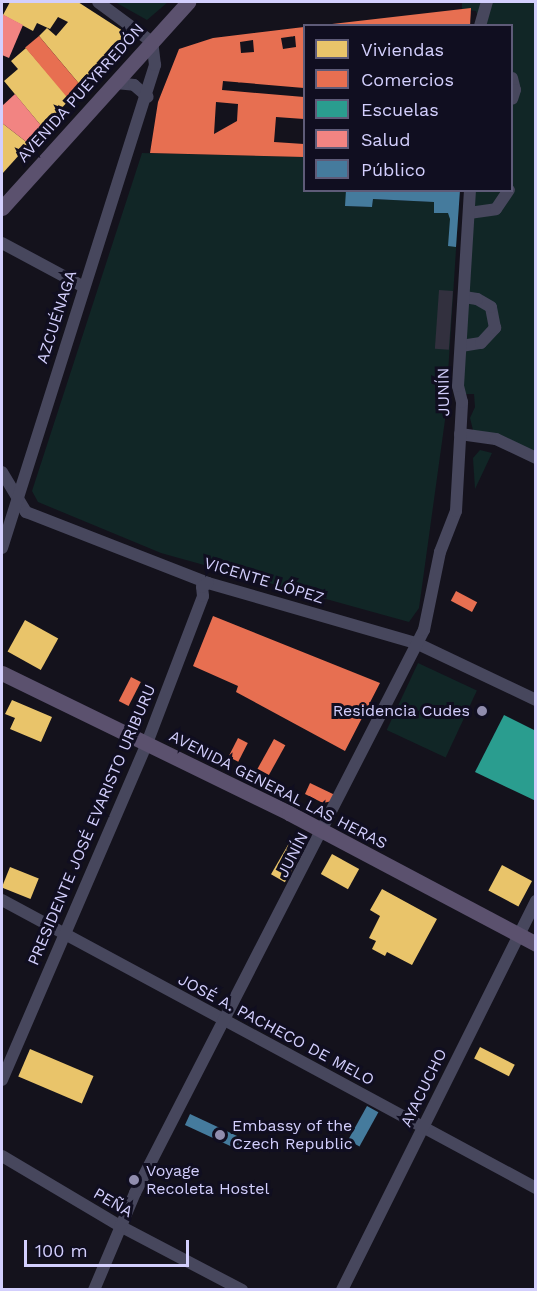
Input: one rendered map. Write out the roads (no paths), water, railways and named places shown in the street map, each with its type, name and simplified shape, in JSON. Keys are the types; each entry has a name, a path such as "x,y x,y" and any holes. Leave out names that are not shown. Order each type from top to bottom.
{"main road":[{"name":"AVENIDA PUEYRREDÓN","path":"2,208 188,2"},
{"name":"AVENIDA GENERAL LAS HERAS","path":"2,673 323,831 536,944"}],"street":[{"path":"98,2 152,42"},
{"path":"481,24 487,2"},
{"name":"AZCUÉNAGA","path":"2,548 84,287 148,98 156,57 152,42"},
{"path":"116,83 134,85 148,98"},
{"name":"JUNÍN","path":"94,1290 120,1226 424,630 440,552 456,511 461,346 470,192"},
{"path":"469,213 496,209 508,192"},
{"path":"2,243 84,287"},
{"name":"JUNÍN","path":"461,346 481,343 495,328 491,307 464,297"},
{"path":"460,435 496,439 536,458"},
{"name":"VICENTE LÓPEZ","path":"2,472 26,512 208,583 416,643 536,700"},
{"name":"PRESIDENTE JOSÉ EVARISTO URIBURU","path":"2,1080 147,743 203,596 202,587 208,583"},
{"name":"JOSÉ A. PACHECO DE MELO","path":"2,900 224,1023 536,1188"},
{"name":"AYACUCHO","path":"342,1290 536,901"},
{"name":"PEÑA","path":"2,1156 120,1226 242,1290"}],"place":[{"name":"Residencia Cudes","path":"482,711"},
{"name":"Embassy of the Czech Republic","path":"220,1135"},
{"name":"Voyage Recoleta Hostel","path":"134,1180"}]}
